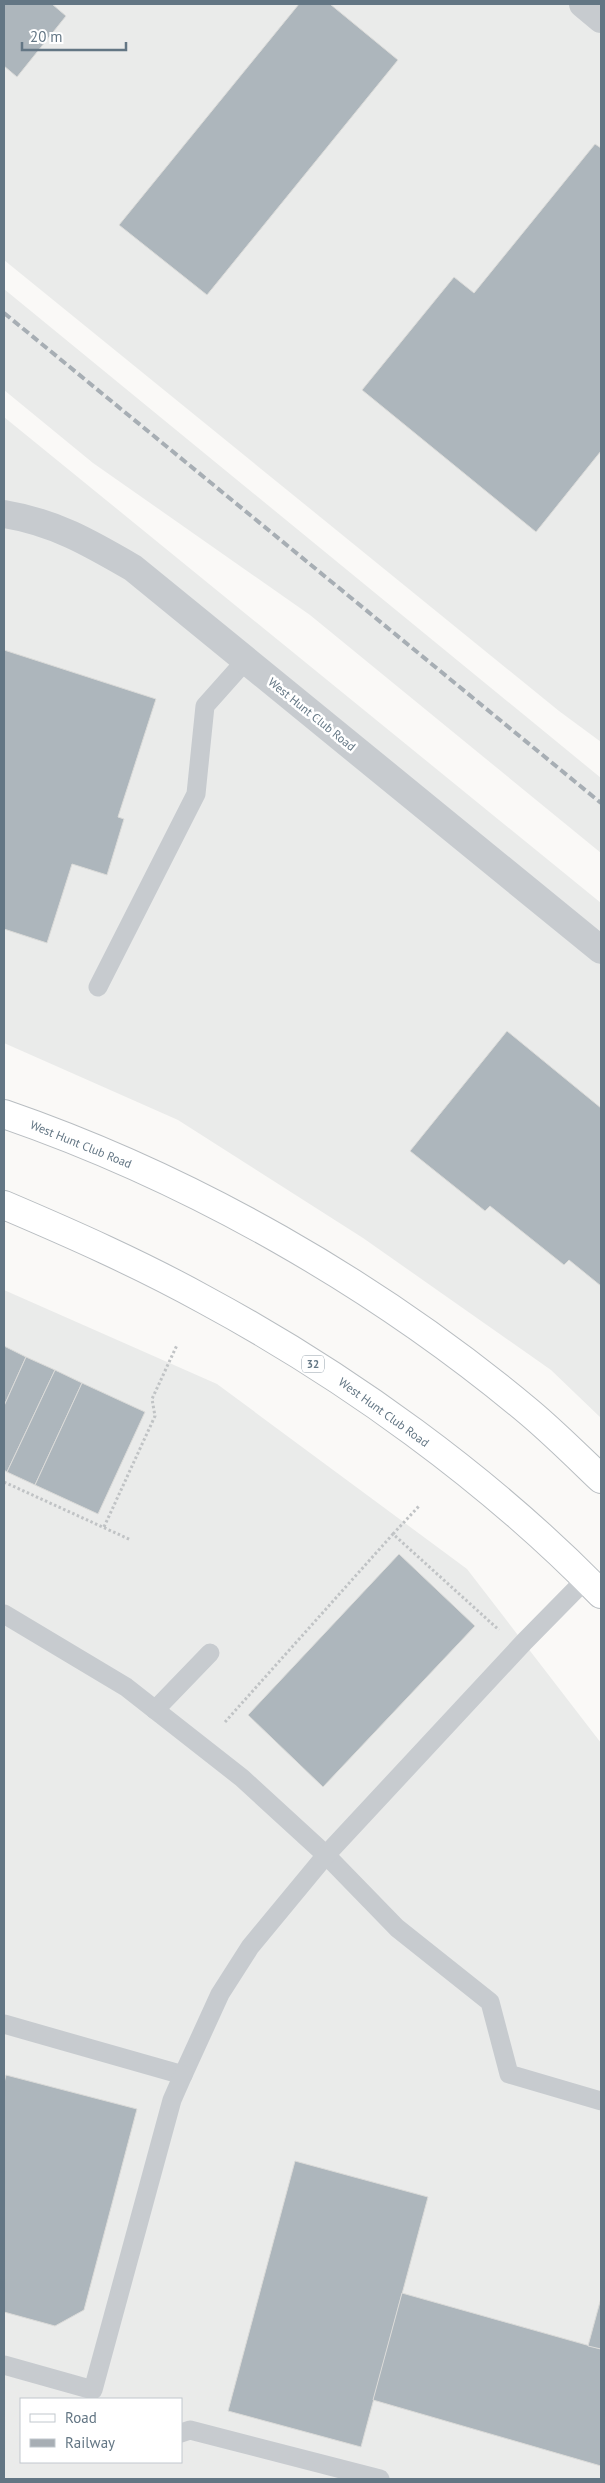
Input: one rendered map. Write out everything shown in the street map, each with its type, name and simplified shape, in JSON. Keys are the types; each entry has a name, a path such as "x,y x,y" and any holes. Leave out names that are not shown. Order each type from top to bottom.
{"main road":[{"name":"West Hunt Club Road","path":"4,1114 91,1146 148,1171 202,1197 304,1255 401,1315 482,1376 529,1412 601,1479"},
{"name":"West Hunt Club Road","path":"4,1205 90,1242 198,1295 344,1382 441,1454 548,1542 594,1587"}],"street":[{"path":"583,4 601,19"},
{"name":"West Hunt Club Road","path":"4,514 32,518 80,536 133,568 601,950"}],"lane":[{"path":"98,987 196,794 205,706 246,660"},
{"path":"4,2365 95,2395 172,2100 220,1994 234,1971 250,1947 326,1855 525,1641 594,1587"},
{"path":"4,1614 126,1687 242,1778 326,1855 397,1928 490,2002 509,2074 601,2101"},
{"path":"155,1710 210,1653"},
{"path":"4,2024 183,2075"},
{"path":"182,2434 190,2430 380,2479"}],"path":[{"path":"104,1527 155,1416 152,1399 177,1345"},
{"path":"4,1482 132,1540"},
{"path":"225,1722 420,1505"},
{"path":"393,1534 501,1632"}],"shaded area":[{"path":"4,4 601,4 601,742 559,711 4,260"},
{"path":"4,289 601,778 601,853 310,615 93,463 4,390"},
{"path":"4,417 601,903 601,1418 551,1370 363,1238 178,1120 4,1043"},
{"path":"4,1290 217,1384 467,1569 601,1743 601,2479 4,2479"}],"building":[{"path":"4,4 52,4 66,16 17,77 4,66"},
{"path":"299,4 330,4 398,60 207,295 119,225"},
{"path":"595,144 601,148 601,451 536,532 362,390 454,277 474,293"},
{"path":"4,650 156,699 118,817 124,819 107,875 72,864 47,943 4,929"},
{"path":"507,1031 601,1108 601,1286 569,1260 564,1265 490,1206 485,1211 410,1151"},
{"path":"4,1346 26,1357 4,1406"},
{"path":"26,1357 55,1370 7,1472 4,1470 4,1406"},
{"path":"55,1370 82,1383 35,1485 7,1472"},
{"path":"82,1383 145,1412 98,1514 35,1485"},
{"path":"399,1554 475,1626 323,1787 248,1715"},
{"path":"6,2075 137,2109 84,2310 55,2326 4,2312 4,2083"},
{"path":"295,2161 428,2197 361,2447 228,2411"},
{"path":"402,2293 601,2349 601,2466 373,2400"},
{"path":"601,2298 601,2349 588,2346"}],"railway":[{"path":"4,313 601,803"}]}
